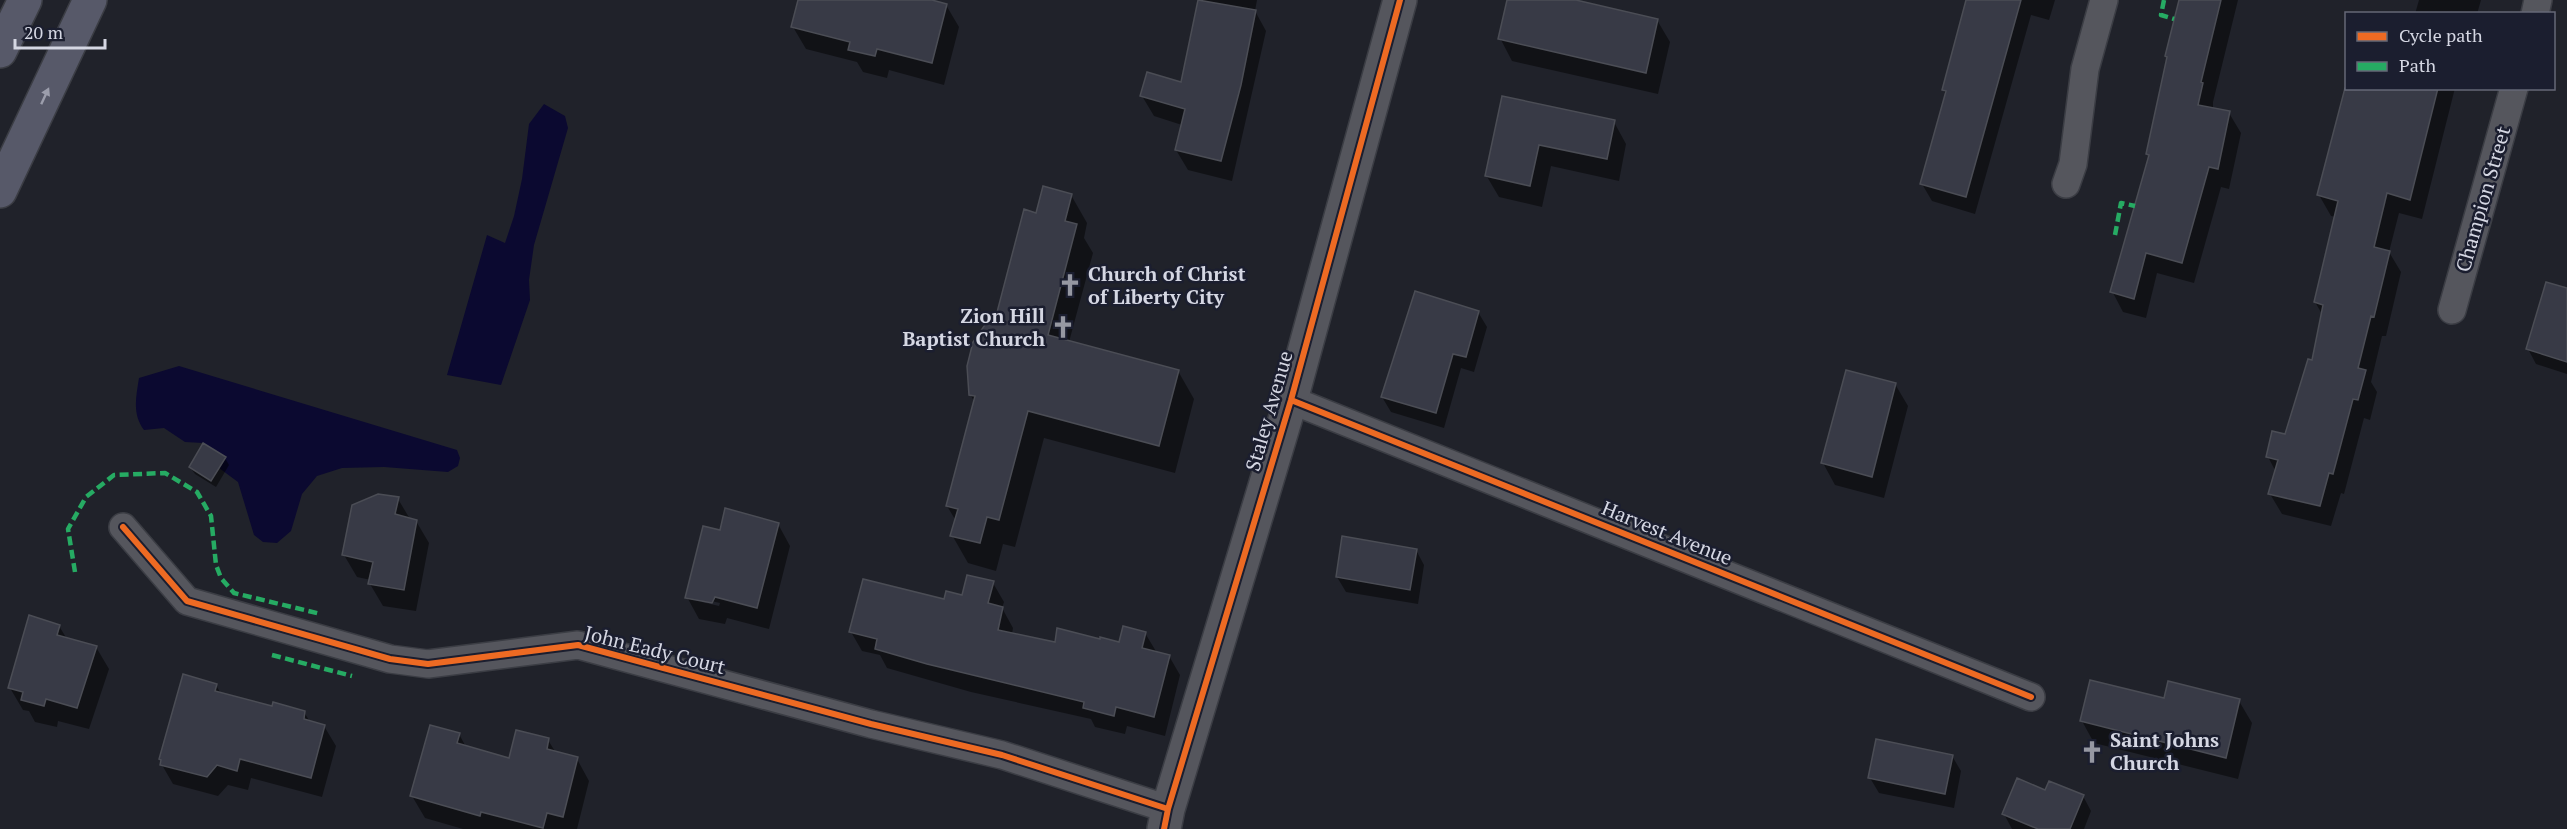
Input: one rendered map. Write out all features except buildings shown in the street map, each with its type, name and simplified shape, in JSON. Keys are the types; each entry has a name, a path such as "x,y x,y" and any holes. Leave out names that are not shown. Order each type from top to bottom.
{"highway":[{"path":"0,51 25,0"},
{"path":"0,191 90,0"}],"street":[{"name":"Staley Avenue","path":"1166,819 1290,400 1400,0"},
{"path":"2066,184 2073,164 2085,69 2104,0"},
{"name":"Champion Street","path":"2452,310 2513,90"},
{"name":"Harvest Avenue","path":"1290,400 2031,697"},
{"name":"John Eady Court","path":"123,527 187,601 390,659 429,664 578,645 871,724 1002,755 1166,819"}],"shaded area":[{"path":"544,104 565,116 568,128 534,245 529,280 530,300 501,385 447,375 487,235 505,243 522,179 529,124"},
{"path":"179,366 457,450 460,458 458,466 448,472 384,467 342,468 317,476 302,494 291,531 277,543 263,542 254,535 238,482 219,468 226,457 203,443 185,442 164,428 144,430 140,424 136,412 139,378"}],"marked path":[{"path":"2164,0 2161,15 2174,19"},
{"path":"2115,235 2121,203 2135,206"},
{"path":"75,572 68,529 86,497 114,475 165,473 197,492 211,516 216,565 221,578 234,593 321,614"},
{"path":"272,655 352,676"}],"cycle path":[{"path":"1164,829 1168,809 1291,400 1400,0"},
{"path":"1291,400 2031,697"},
{"path":"123,527 187,601 390,659 428,664 578,645 871,724 1002,755 1168,809"}],"place":[{"name":"Church of Christ of Liberty City","path":"1070,285"},
{"name":"Zion Hill Baptist Church","path":"1063,327"},
{"name":"Saint Johns Church","path":"2092,752"}]}
